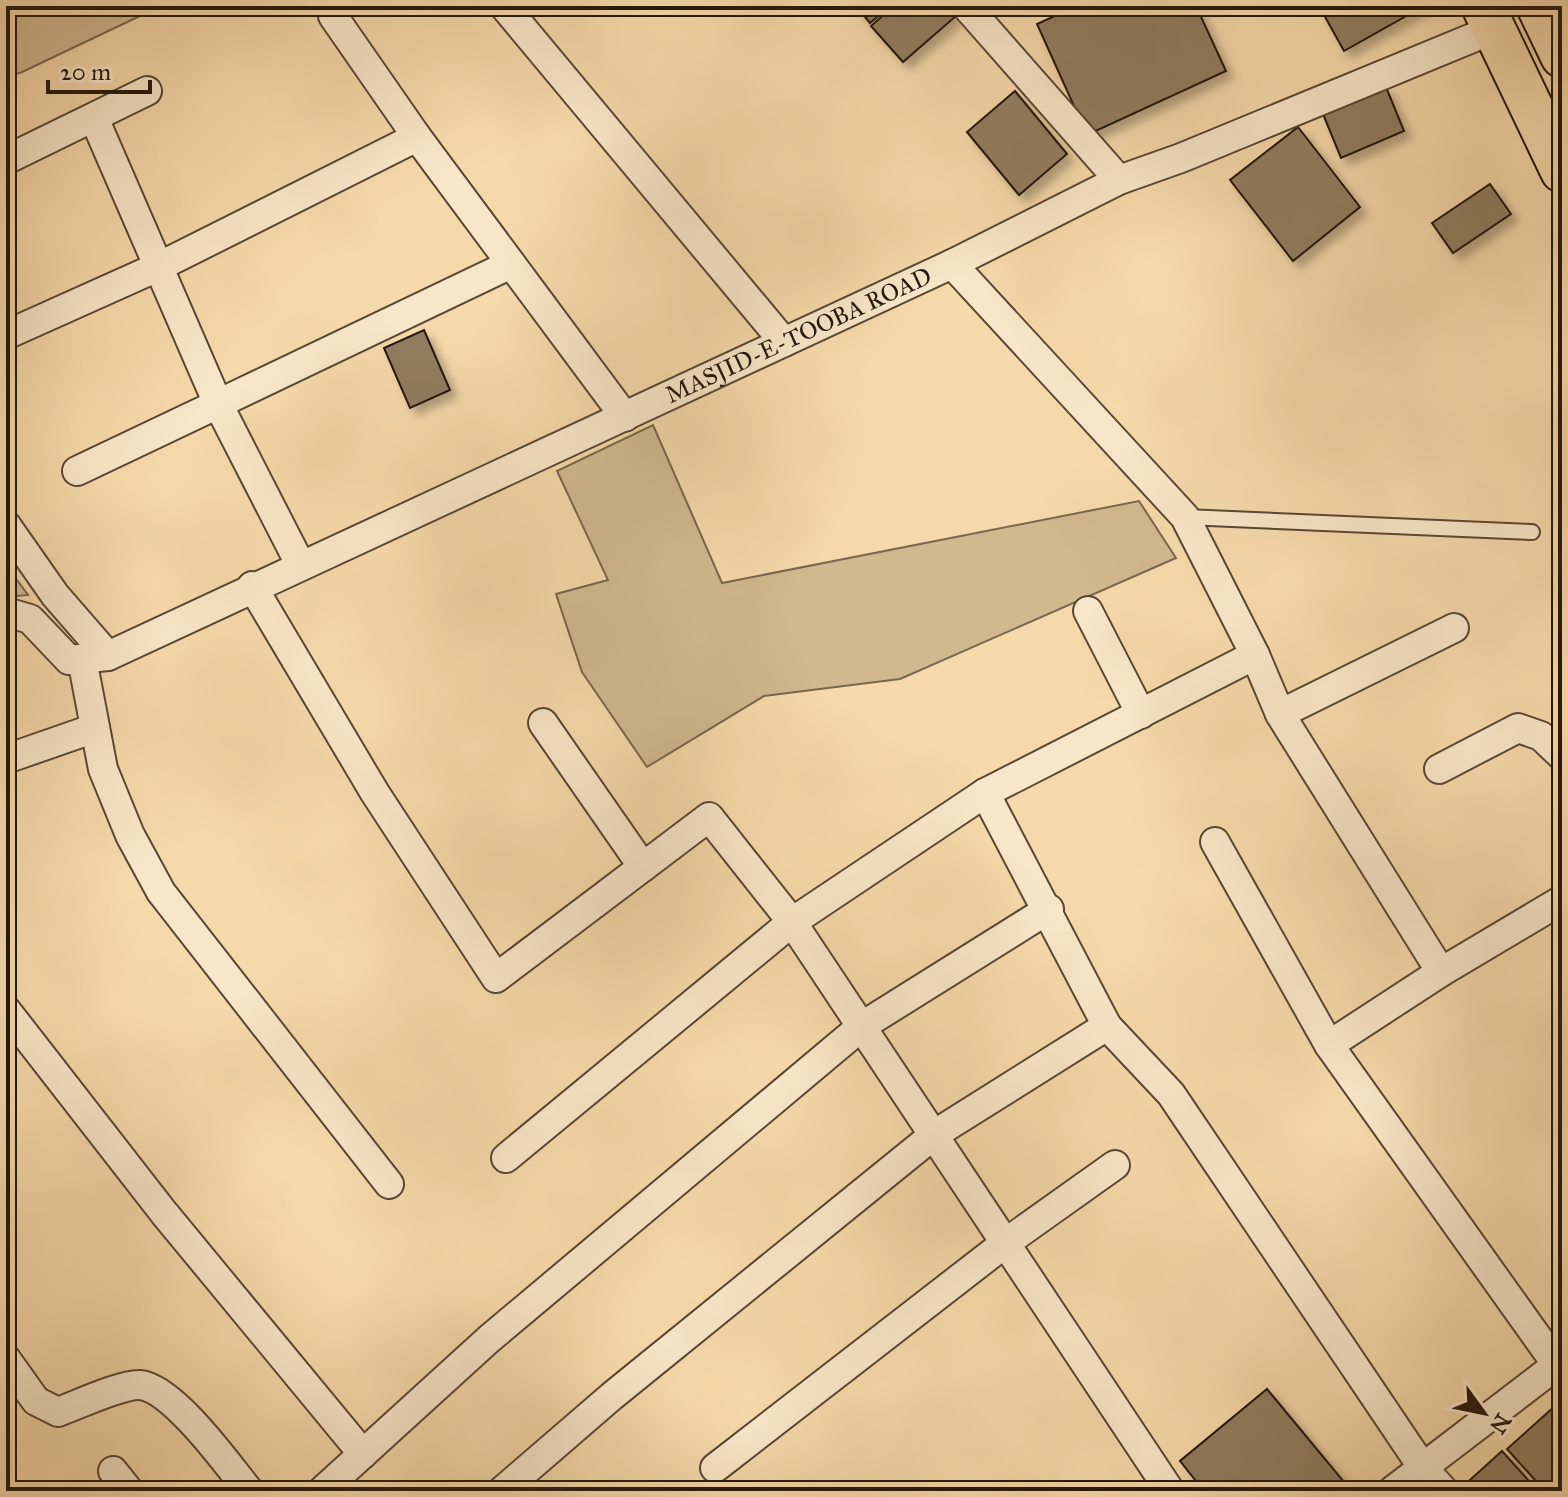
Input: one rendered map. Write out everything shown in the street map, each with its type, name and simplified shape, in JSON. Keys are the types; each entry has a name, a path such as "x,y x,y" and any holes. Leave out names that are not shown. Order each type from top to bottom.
{"main road":[{"path":"1538,6 1562,56"},
{"path":"1488,17 1562,171"}],"street":[{"path":"504,6 784,342"},
{"path":"966,6 1119,180"},
{"path":"333,16 417,137 625,417"},
{"name":"MASJID-E-TOOBA ROAD","path":"95,657 625,417 952,264 1119,180 1181,158 1488,17"},
{"path":"6,160 147,91"},
{"path":"94,118 218,404 301,566"},
{"path":"6,335 160,266 417,137"},
{"path":"77,471 511,264"},
{"path":"952,264 1185,517 1255,655 1280,714 1441,972"},
{"path":"6,525 95,657 95,728 103,769 124,822 161,892 389,1184"},
{"path":"252,586 375,793 496,978 709,817 792,922 1170,1491"},
{"path":"1088,611 1141,714"},
{"path":"6,612 30,619 69,660 95,657"},
{"path":"1280,714 1454,628"},
{"path":"506,1158 792,922 985,793 1255,655"},
{"path":"543,723 643,867"},
{"path":"6,759 95,728"},
{"path":"1439,769 1518,728 1541,736 1562,756"},
{"path":"985,793 1049,909 1107,1026 1171,1094 1423,1468 1444,1491"},
{"path":"1215,842 1329,1045 1560,1366 1392,1491"},
{"path":"1329,1045 1441,972 1562,900"},
{"path":"322,1491 489,1339 862,1026 1049,909"},
{"path":"6,1010 164,1213 363,1454"},
{"path":"502,1491 612,1396 935,1134 1107,1026"},
{"path":"715,1468 1004,1244 1115,1165"},
{"path":"6,1359 36,1401 58,1412 137,1385 153,1388 169,1401 249,1491"}],"lane":[{"path":"1185,517 1532,532"}],"shaded area":[{"path":"6,6 161,6 20,73 6,75"},
{"path":"653,425 722,583 1139,501 1176,558 900,679 764,696 647,767 582,672 556,594 608,580 557,471"},
{"path":"6,565 28,595 6,597"}],"building":[{"path":"856,6 890,6 870,23"},
{"path":"894,6 947,6 956,16 903,62 871,26"},
{"path":"1077,6 1196,6 1226,71 1087,135 1037,24"},
{"path":"1319,6 1424,6 1344,51"},
{"path":"1386,87 1404,131 1341,158 1323,114"},
{"path":"1015,91 1067,154 1019,195 967,132"},
{"path":"1298,127 1360,207 1293,261 1230,180"},
{"path":"1490,184 1511,214 1453,253 1432,223"},
{"path":"424,330 450,390 410,408 384,348"},
{"path":"1267,1389 1349,1488 1346,1491 1204,1491 1180,1461"},
{"path":"1555,1406 1562,1414 1562,1491 1545,1491 1507,1449"},
{"path":"1502,1451 1538,1491 1461,1491 1460,1489"}]}
